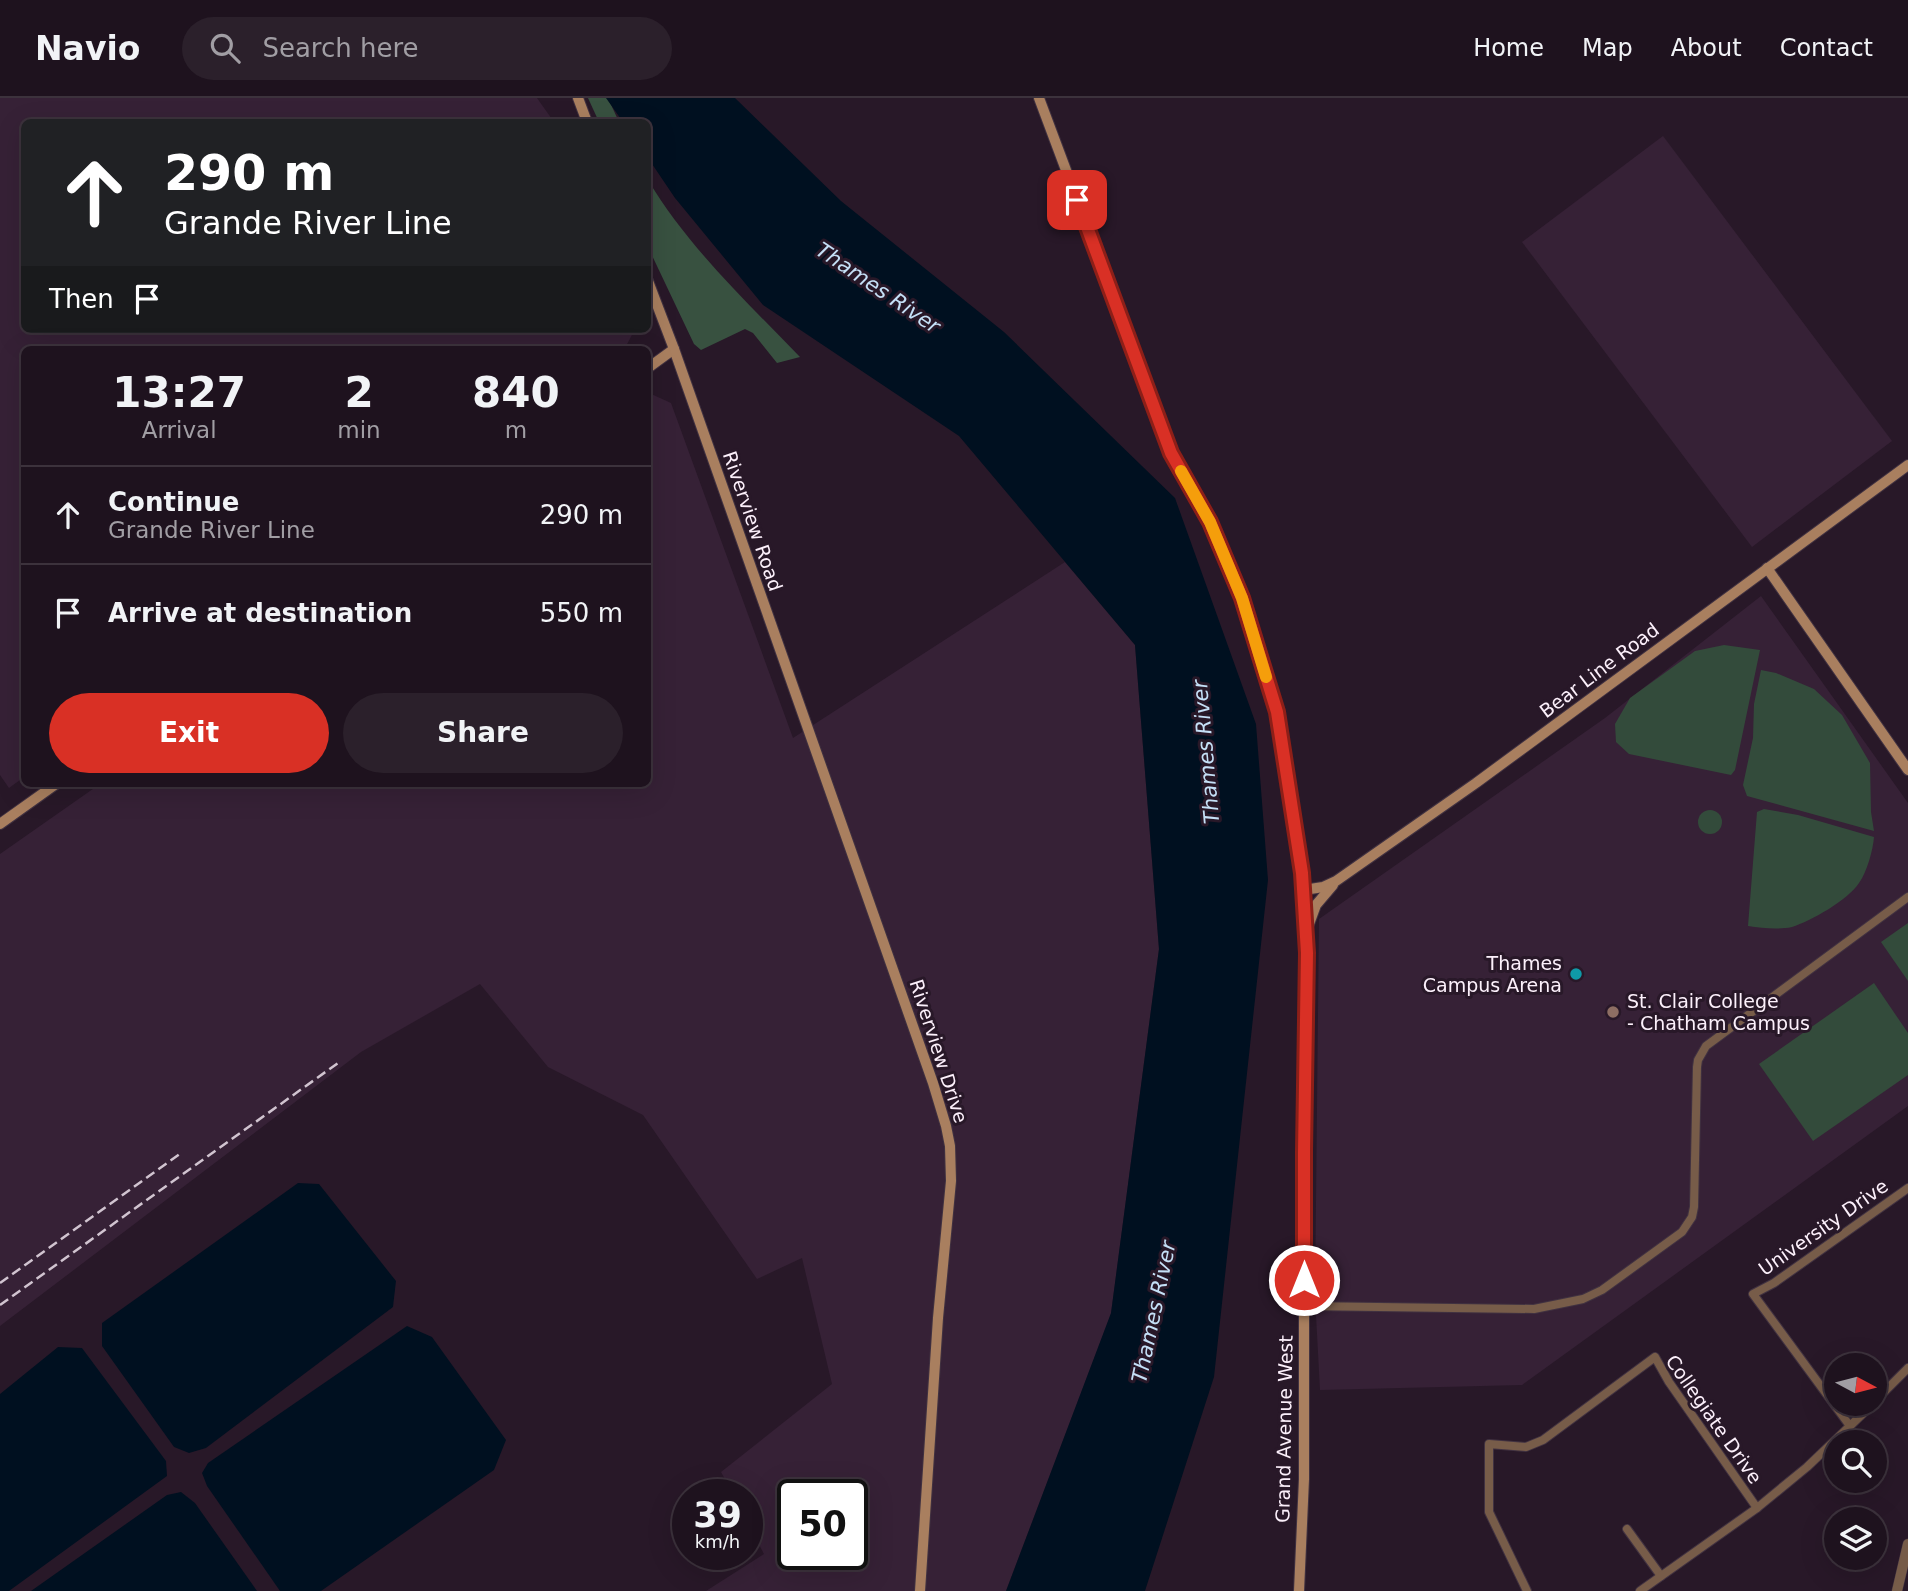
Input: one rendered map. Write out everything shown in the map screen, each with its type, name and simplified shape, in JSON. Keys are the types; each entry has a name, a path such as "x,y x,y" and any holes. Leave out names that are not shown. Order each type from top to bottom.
{"main road":[{"path":"578,98 586,119"},
{"name":"Grand Avenue West","path":"1039,98 1171,453 1210,522 1242,598 1277,712 1304,890 1307,941 1304,1479 1299,1591"},
{"name":"Riverview Road","path":"651,289 800,705"},
{"path":"651,366 674,349"},
{"name":"Bear Line Road","path":"1304,890 1323,887 1336,881 1476,783 1908,465"},
{"path":"1767,568 1908,770"},
{"name":"Riverview Drive","path":"800,705 936,1092 950,1146 951,1181 920,1591"},
{"path":"0,824 52,787"},
{"path":"1307,941 1312,913 1336,881"}],"street":[{"path":"1304,1306 1537,1309 1583,1299 1602,1290 1682,1232 1692,1217 1695,1195 1696,1067 1706,1046 1908,897"},
{"name":"University Drive","path":"1850,1426 1752,1294 1773,1283 1908,1188"},
{"name":"Collegiate Drive","path":"1527,1591 1489,1512 1489,1444 1526,1447 1543,1440 1655,1357 1669,1382 1757,1508"},
{"path":"1887,1389 1908,1368"},
{"path":"1640,1591 1757,1508 1807,1467 1860,1416"},
{"path":"1627,1529 1661,1576"},
{"path":"1897,1591 1908,1544"}],"shaded area":[{"path":"0,98 537,98 552,119 21,119 21,333 633,333 626,346 21,346 21,779 9,788 0,775"},
{"path":"1663,136 1892,441 1752,547 1522,242"},
{"path":"651,394 671,403 793,738 1065,562 1135,645 1159,949 1111,1314 1006,1591 706,1591 739,1570 763,1570 763,1479 725,1479 721,1472 832,1384 802,1258 757,1279 643,1115 548,1067 480,984 361,1052 0,1326 0,854 96,787 651,787"},
{"name":"St. Clair College - Chatham Campus","path":"1761,596 1908,803 1908,1106 1522,1385 1320,1390 1315,1296 1319,919 1605,718"}],"green space":[{"path":"588,98 608,98 618,119 598,119"},
{"path":"651,185 699,251 800,357 777,363 753,333 745,329 701,350 694,344 651,253"},
{"path":"1724,645 1760,650 1735,770 1731,775 1629,754 1616,742 1615,724 1630,698 1695,651"},
{"path":"1761,670 1776,673 1814,689 1842,715 1870,763 1874,831 1747,796 1743,785 1753,738 1754,704"},
{"path":"1764,809 1798,815 1874,837 1867,867 1854,890 1828,909 1792,927 1776,929 1748,926 1757,812"},
{"path":"1710,810 1718,814 1722,822 1718,830 1710,834 1702,830 1698,822 1702,814"},
{"path":"1908,923 1908,981 1881,942"},
{"path":"1874,983 1908,1033 1908,1075 1813,1141 1759,1064"}],"water":[{"name":"Thames River","path":"606,98 735,98 841,201 1004,332 1175,498 1256,724 1268,880 1214,1377 1145,1591 1006,1591 1111,1313 1159,949 1135,645 959,436 763,305 675,198 651,162 651,119 621,119"},
{"path":"298,1183 319,1184 396,1281 393,1307 206,1448 189,1453 174,1447 102,1346 102,1323"},
{"path":"407,1326 432,1337 506,1440 494,1470 321,1591 280,1591 207,1486 202,1473 208,1463"},
{"path":"58,1347 82,1348 166,1461 167,1476 9,1591 0,1591 0,1394"},
{"path":"181,1492 195,1503 257,1591 31,1591 167,1495"}],"railway":[{"path":"0,1305 338,1063"},
{"path":"0,1283 181,1153"}],"slow traffic":[{"path":"1181,471 1210,522 1242,598 1266,677"}],"place":[{"name":"Thames Campus Arena","path":"1576,974"},
{"name":"St. Clair College - Chatham Campus","path":"1613,1012"}],"route":[{"path":"1077,200 1171,453 1210,522 1242,598 1277,712 1302,873 1307,953 1304,1280"}]}
